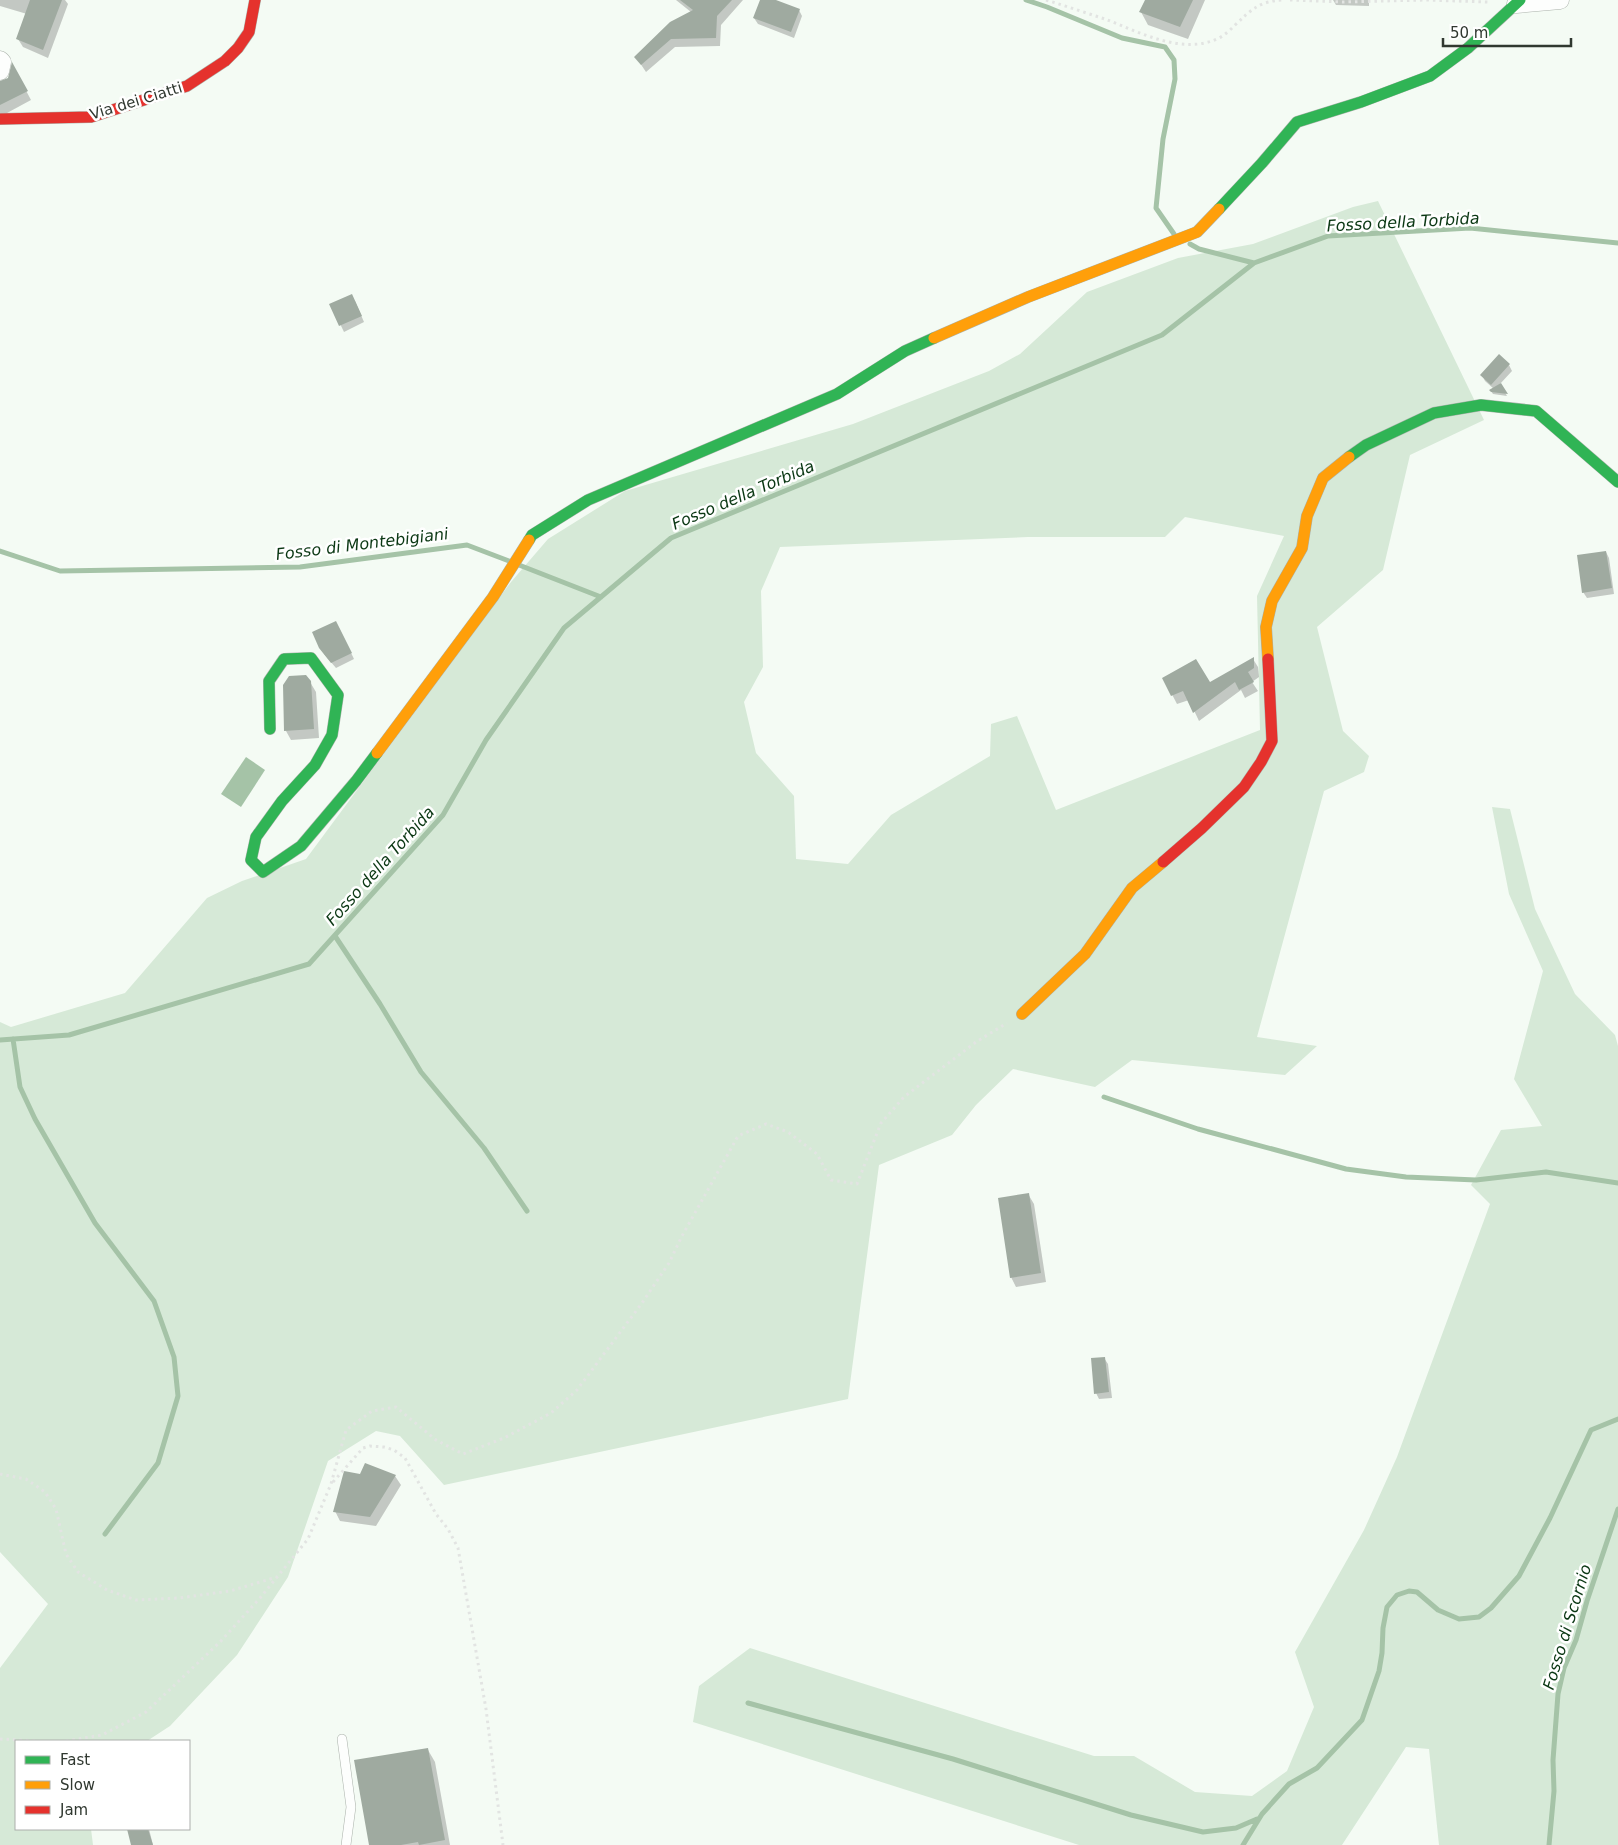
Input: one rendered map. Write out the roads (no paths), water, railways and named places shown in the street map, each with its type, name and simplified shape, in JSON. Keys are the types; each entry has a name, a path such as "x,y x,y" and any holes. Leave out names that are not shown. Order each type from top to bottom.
{"street":[{"name":"Via dei Ciatti","path":"0,119 91,117 187,86 225,61 238,48 249,32 255,0"},
{"path":"270,729 269,681 284,659 311,658 338,695 332,735 315,765 282,801 256,838 251,860 263,872 301,846 356,781 493,597 532,534 588,500 837,394 905,351 1028,297 1197,232 1262,163 1297,122 1361,102 1430,76 1468,48 1518,2 1560,0"},
{"path":"0,60 2,62 0,71"},
{"path":"1022,1014 1085,954 1132,888 1202,828 1237,794 1261,762 1272,740 1266,627 1272,601 1302,548 1307,516 1323,478 1366,445 1434,413 1481,405 1536,411 1618,482"}],"lane":[{"path":"342,1739 351,1807 346,1845"}],"waterway":[{"path":"1026,0 1122,38 1165,47 1174,60 1175,79 1163,139 1156,208 1174,234"},
{"name":"Fosso della Torbida","path":"0,1040 69,1035 309,964 443,815 486,740 564,628 671,538 1162,335 1254,263 1328,236 1470,228 1618,243"},
{"path":"1190,244 1199,249 1254,263"},
{"name":"Fosso di Montebigiani","path":"0,551 60,571 300,567 467,545 509,561"},
{"name":"Fosso di Montebigiani","path":"519,565 601,597"},
{"path":"335,936 380,1004 421,1072 484,1148 527,1211"},
{"path":"13,1039 20,1087 35,1119 95,1223 154,1301 174,1357 178,1396 158,1463 105,1534"},
{"path":"1104,1097 1198,1129 1346,1169 1406,1177 1476,1180 1546,1172 1618,1183"},
{"path":"1243,1845 1262,1814 1289,1784 1317,1768 1362,1720 1379,1671 1387,1607 1397,1595 1409,1591 1417,1592 1438,1610 1459,1619 1479,1617 1491,1608 1519,1576 1550,1518 1591,1430 1618,1419"},
{"name":"Fosso di Scornio","path":"1549,1845 1554,1791 1553,1760 1558,1694 1564,1668 1576,1640 1618,1509"},
{"path":"748,1703 953,1759 1131,1815 1203,1832 1236,1828 1257,1819"}]}
